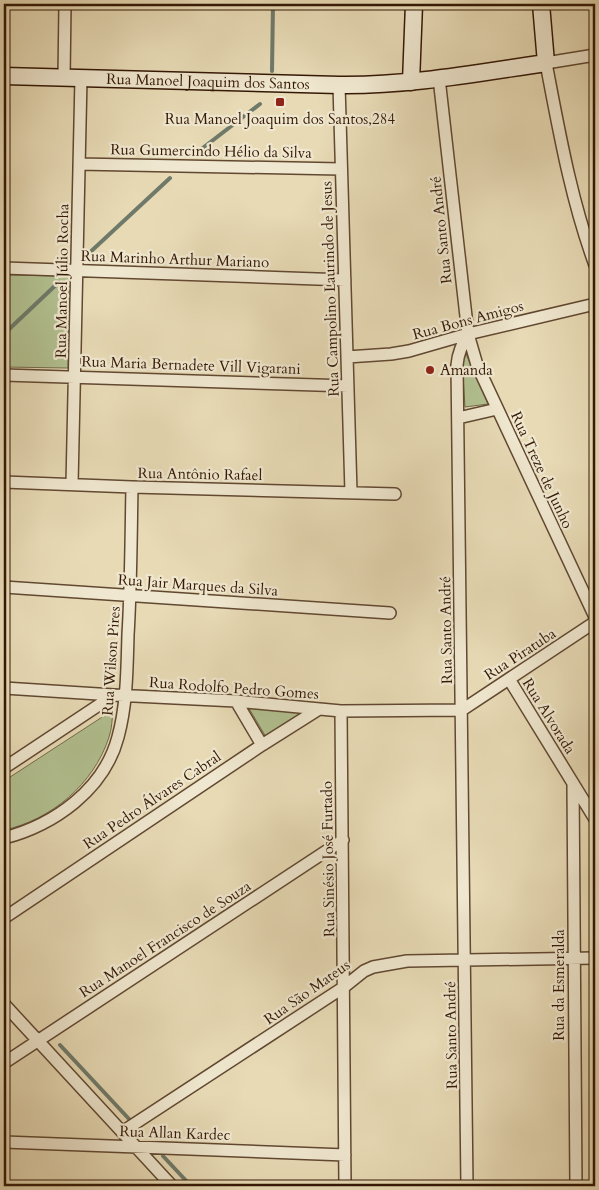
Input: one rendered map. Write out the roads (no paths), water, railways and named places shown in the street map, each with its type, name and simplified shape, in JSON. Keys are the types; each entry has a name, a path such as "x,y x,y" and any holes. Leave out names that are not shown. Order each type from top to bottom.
{"main road":[{"path":"411,82 414,4"},
{"path":"541,4 546,63"},
{"name":"Rua Manoel Joaquim dos Santos","path":"4,76 372,85 411,82 546,63"}],"street":[{"path":"64,78 65,4"},
{"path":"595,55 546,63 574,194 595,265"},
{"name":"Rua Manoel Júlio Rocha","path":"72,484 81,78"},
{"name":"Rua Santo André","path":"439,78 468,334 458,355 467,1186"},
{"name":"Rua Campolino Laurindo de Jesus","path":"339,85 351,492"},
{"name":"Rua Gumercindo Hélio da Silva","path":"80,164 341,169"},
{"name":"Rua Marinho Arthur Mariano","path":"4,268 345,280"},
{"name":"Rua Bons Amigos","path":"347,357 409,351 468,334 595,304"},
{"name":"Rua Treze de Junho","path":"468,334 473,356 595,617"},
{"name":"Rua Maria Bernadete Vill Vigarani","path":"4,375 348,386"},
{"path":"458,418 497,409"},
{"name":"Rua Antônio Rafael","path":"4,482 395,494"},
{"name":"Rua Wilson Pires","path":"4,838 48,821 74,803 88,791 112,754 122,721 120,695 130,596 132,487"},
{"name":"Rua Jair Marques da Silva","path":"4,587 390,613"},
{"name":"Rua Piratuba","path":"462,710 595,622"},
{"name":"Rua Alvorada","path":"509,679 595,819"},
{"name":"Rua Rodolfo Pedro Gomes","path":"4,688 236,701 341,711 462,710"},
{"path":"4,768 120,695"},
{"path":"236,701 262,745"},
{"name":"Rua Pedro Álvares Cabral","path":"4,918 262,745 319,709"},
{"name":"Rua Sinésio José Furtado","path":"341,711 345,1186"},
{"name":"Rua da Esmeralda","path":"573,783 576,1186"},
{"name":"Rua Manoel Francisco de Souza","path":"4,1063 343,840"},
{"name":"Rua São Mateus","path":"122,1132 344,987 358,974 373,967 407,961 595,958"},
{"path":"4,1004 172,1186"},
{"name":"Rua Allan Kardec","path":"4,1142 345,1155"}],"waterway":[{"path":"272,71 273,4"},
{"path":"195,154 260,104"},
{"path":"86,256 170,178"},
{"path":"4,334 59,282"},
{"path":"60,1045 129,1119"},
{"path":"163,1156 191,1186"}],"place":[{"name":"Rua Manoel Joaquim dos Santos,284","path":"280,102"},
{"name":"Amanda","path":"430,370"}]}
